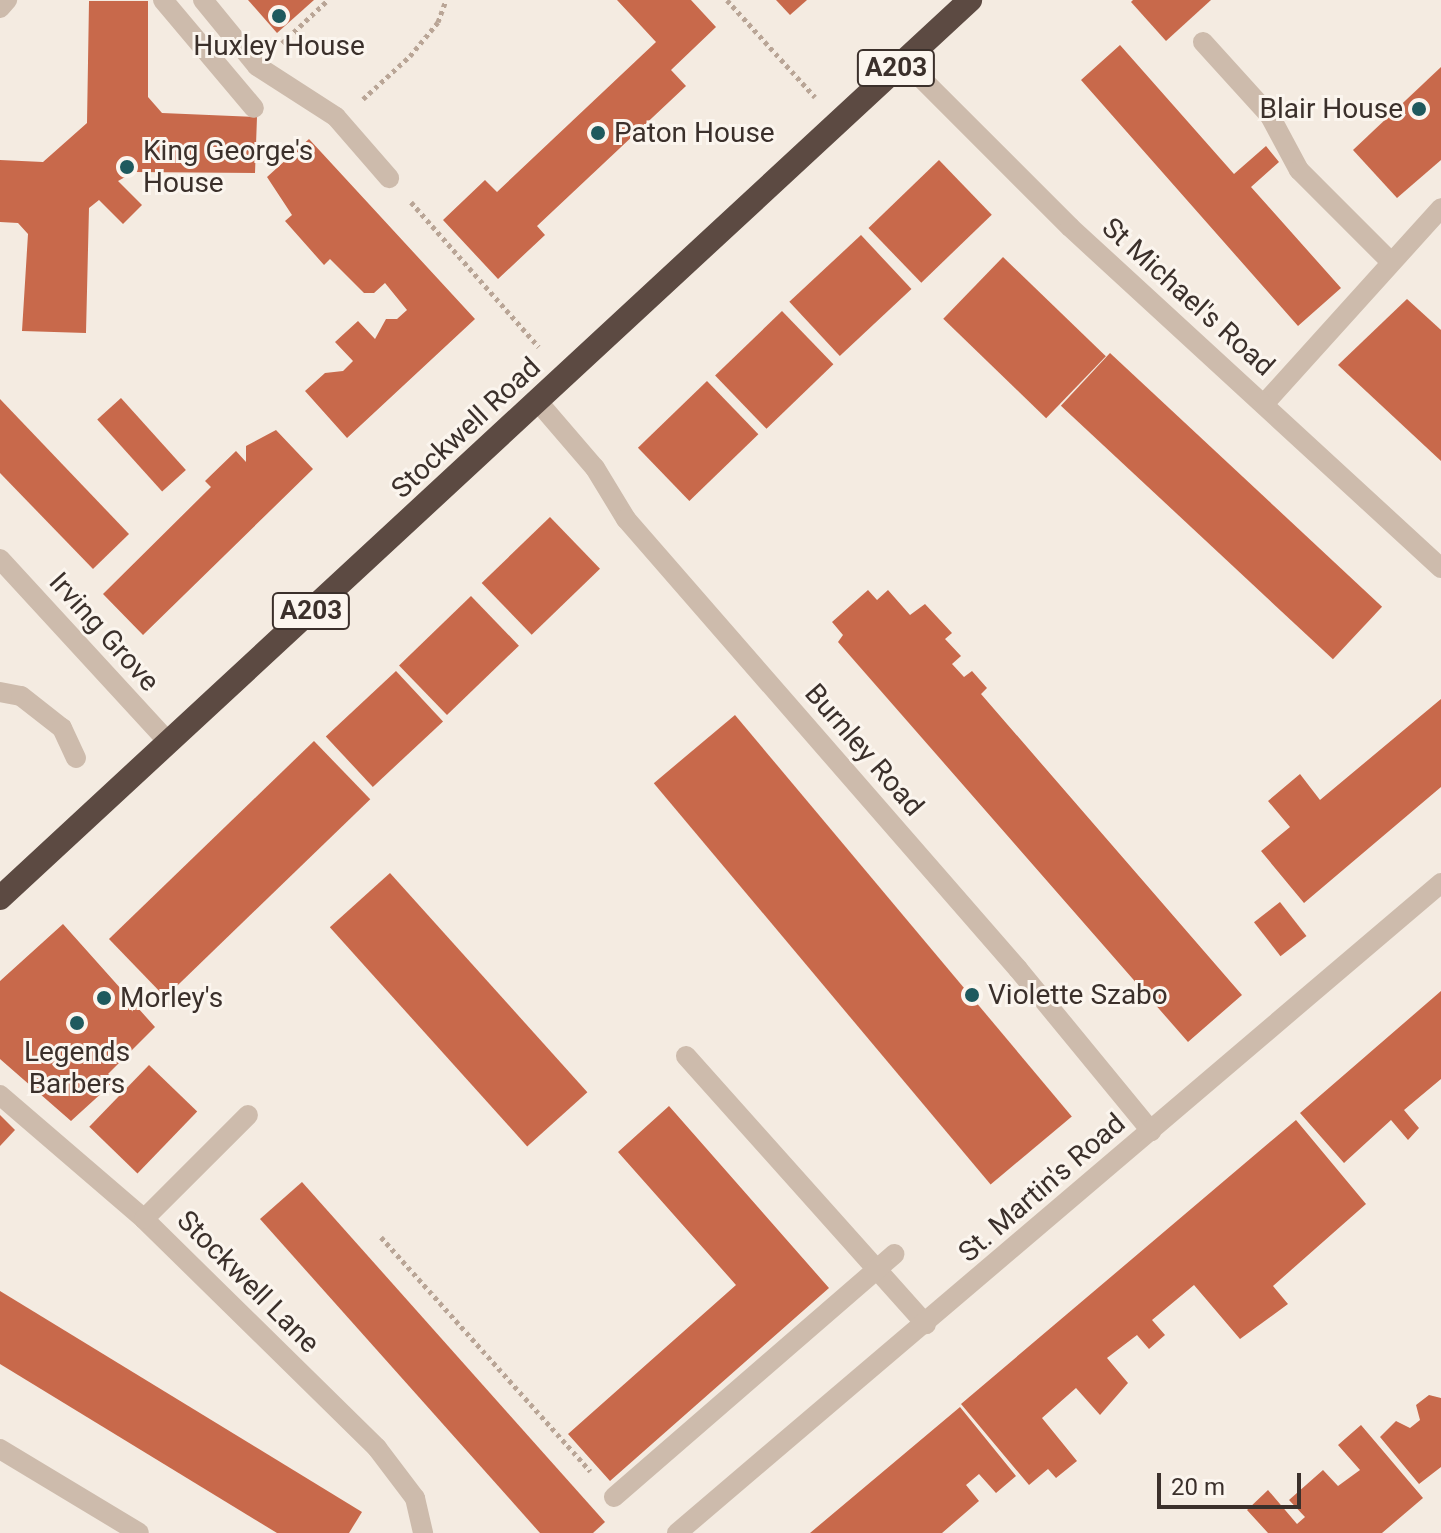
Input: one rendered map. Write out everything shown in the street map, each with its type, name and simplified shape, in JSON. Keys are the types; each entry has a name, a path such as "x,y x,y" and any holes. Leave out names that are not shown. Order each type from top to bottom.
{"highway":[{"name":"Stockwell Road","path":"0,898 539,403 970,0"}],"street":[{"path":"0,8 7,0"},
{"path":"163,0 254,108"},
{"path":"203,0 257,66 336,117 389,178"},
{"path":"1203,42 1270,116 1299,170 1390,261"},
{"name":"St Michael's Road","path":"904,61 1070,227 1441,568"},
{"path":"1264,404 1441,208"},
{"name":"Burnley Road","path":"539,403 595,468 626,519 1018,969 1151,1131"},
{"name":"Irving Grove","path":"0,559 168,742"},
{"path":"0,692 21,696 62,728 76,758"},
{"name":"St. Martin's Road","path":"677,1533 1441,883"},
{"path":"686,1056 926,1324"},
{"name":"Stockwell Lane","path":"0,1095 144,1219 377,1448 415,1498 423,1533"},
{"path":"144,1219 248,1115"},
{"path":"614,1497 895,1254"},
{"path":"0,1449 139,1533"}],"path":[{"path":"257,66 328,0"},
{"path":"336,117 377,89 410,56 438,22 446,0"},
{"path":"727,0 805,86"},
{"path":"389,178 531,339"},
{"path":"381,1237 614,1497"}],"building":[{"name":"Huxley House","path":"248,0 314,0 277,33"},
{"name":"Paton House","path":"617,0 691,0 716,27 671,70 686,86 537,226 545,235 498,279 443,220 485,180 497,192 656,42"},
{"path":"776,0 807,0 790,15"},
{"path":"1133,0 1211,0 1166,41 1131,2"},
{"name":"King George's House","path":"89,1 148,1 148,97 162,113 257,117 255,173 134,172 118,181 142,205 123,224 99,200 89,208 86,333 22,331 28,234 18,223 0,222 0,160 43,162 87,123"},
{"path":"1120,45 1234,174 1266,146 1279,162 1251,187 1341,288 1298,326 1081,80"},
{"name":"Blair House","path":"1441,67 1441,160 1397,198 1353,150"},
{"path":"309,139 475,319 347,438 305,391 325,373 343,371 353,361 335,342 358,321 375,339 386,319 397,319 407,310 385,283 374,293 364,293 330,259 324,265 285,221 292,215 267,177"},
{"path":"939,160 992,215 921,283 869,228"},
{"path":"861,235 911,289 840,356 789,302"},
{"path":"1003,257 1106,356 1046,418 943,319"},
{"path":"1407,299 1441,330 1441,461 1338,365"},
{"path":"782,311 833,364 767,429 715,376"},
{"path":"1110,353 1382,607 1333,659 1061,406"},
{"path":"707,381 758,434 689,501 638,448"},
{"path":"121,398 186,470 162,491 97,419"},
{"path":"0,399 129,534 93,569 0,473"},
{"path":"276,430 313,469 143,635 103,594 211,487 205,481 236,451 246,462 246,446"},
{"path":"550,517 600,569 532,635 482,583"},
{"path":"868,590 877,600 888,590 910,615 925,604 952,633 945,639 961,656 952,664 964,677 972,671 987,688 981,694 1242,995 1188,1042 838,642 843,635 832,622"},
{"path":"471,596 519,646 447,715 399,665"},
{"path":"396,671 443,721 373,787 326,736"},
{"path":"1441,699 1441,787 1304,903 1261,851 1290,827 1268,801 1300,774 1320,800"},
{"path":"735,715 1072,1116 991,1185 654,783"},
{"path":"314,741 370,799 165,997 109,939"},
{"path":"390,873 587,1092 527,1146 330,927"},
{"path":"1280,902 1306,936 1280,956 1254,922"},
{"path":"63,924 155,1027 108,1074 116,1080 71,1121 0,1059 0,981"},
{"path":"1441,991 1441,1079 1404,1110 1419,1128 1408,1140 1391,1120 1344,1163 1300,1113"},
{"path":"149,1065 197,1112 137,1173 89,1127"},
{"path":"669,1106 829,1288 610,1481 568,1434 736,1285 618,1152"},
{"path":"0,1115 15,1130 0,1146"},
{"path":"1296,1120 1366,1204 1273,1286 1288,1304 1240,1339 1194,1285 1152,1320 1165,1335 1149,1349 1137,1335 1107,1358 1128,1383 1100,1415 1076,1388 1042,1418 1077,1461 1056,1478 1048,1469 1029,1485 961,1404"},
{"path":"302,1182 605,1522 593,1533 540,1533 260,1219"},
{"path":"0,1291 362,1512 349,1533 277,1533 0,1364"},
{"path":"1429,1395 1441,1398 1441,1467 1419,1484 1380,1437 1396,1421 1410,1428 1420,1420 1416,1405"},
{"path":"960,1407 1016,1476 996,1493 979,1474 966,1485 979,1501 942,1533 810,1533"},
{"path":"1361,1425 1423,1498 1382,1533 1268,1533 1247,1510 1268,1490 1297,1524 1305,1517 1289,1500 1323,1470 1338,1486 1360,1470 1338,1445"}],"place":[{"name":"Huxley House","path":"279,16"},
{"name":"Blair House","path":"1419,109"},
{"name":"Paton House","path":"598,133"},
{"name":"King George's House","path":"127,167"},
{"name":"Violette Szabo","path":"972,995"},
{"name":"Morley's","path":"104,998"},
{"name":"Legends Barbers","path":"77,1023"}]}
